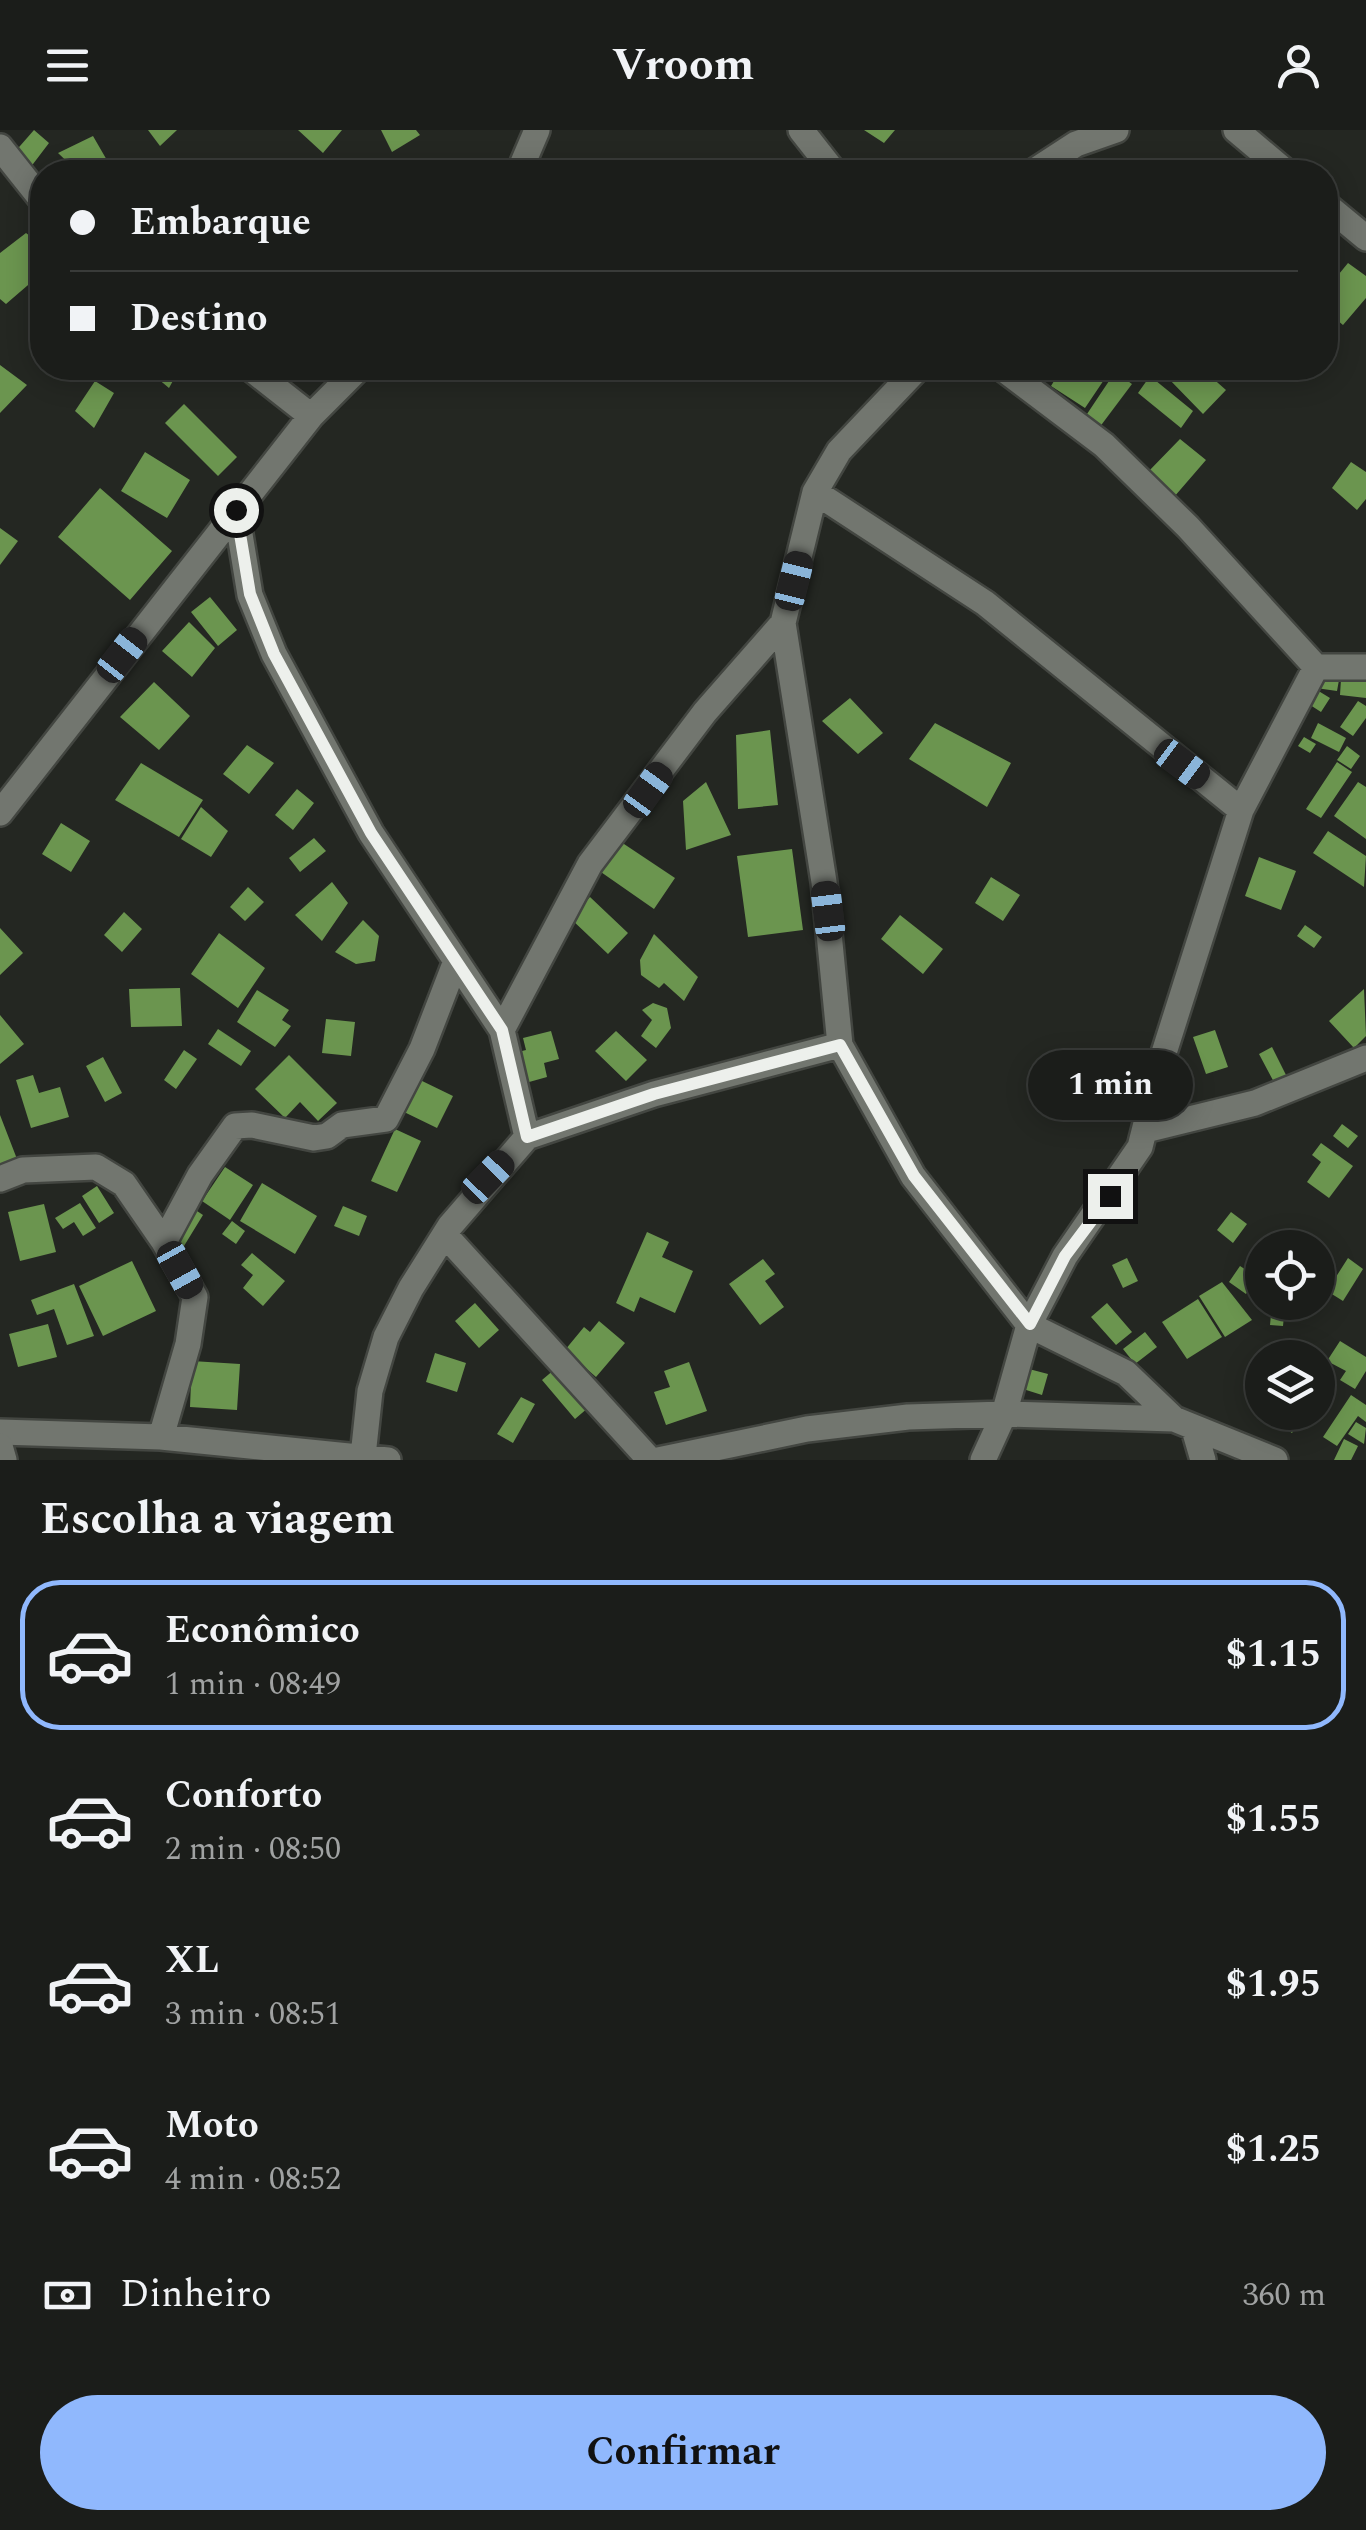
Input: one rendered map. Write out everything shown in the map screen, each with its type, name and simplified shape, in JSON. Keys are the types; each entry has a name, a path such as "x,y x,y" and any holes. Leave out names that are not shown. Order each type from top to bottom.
{"street":[{"path":"524,160 537,130"},
{"path":"801,130 825,160"},
{"path":"1052,160 1076,144 1116,130"},
{"path":"1236,130 1272,160"},
{"path":"0,146 30,185"},
{"path":"1338,215 1366,238"},
{"path":"265,380 311,416"},
{"path":"0,814 311,416 348,380"},
{"path":"907,380 839,451 816,492 784,622 824,882 840,1045 914,1176 1030,1324 1126,1373 1184,1424 1203,1460"},
{"path":"1018,380 1104,445 1188,527 1316,667 1366,667"},
{"path":"816,492 984,603 1241,810"},
{"path":"236,510 250,594 298,704 371,833 502,1030 527,1137"},
{"path":"502,1030 590,864 705,712 784,622"},
{"path":"983,1460 1004,1414 1030,1324 1065,1256 1110,1196 1146,1130 1163,1056 1241,810 1316,667"},
{"path":"164,1242 200,1174 235,1126 252,1125 314,1138 326,1136 342,1125 386,1119 422,1049 456,961"},
{"path":"0,1432 161,1437 376,1458 370,1391 386,1337 445,1235 488,1177 527,1137 654,1094 840,1045"},
{"path":"1146,1130 1255,1103 1366,1058"},
{"path":"0,1179 24,1170 96,1167 124,1184 164,1242 195,1296 188,1344 161,1437"},
{"path":"445,1235 654,1460 807,1429 908,1418 1004,1414 1184,1424 1275,1460"},
{"path":"0,1446 4,1460"}],"building":[{"path":"34,130 49,143 36,160 30,160 30,168 13,154"},
{"path":"148,130 177,130 160,146"},
{"path":"298,130 342,130 323,153"},
{"path":"381,130 416,130 420,135 392,152"},
{"path":"864,130 895,130 884,143"},
{"path":"93,136 107,160 65,160 58,153"},
{"path":"26,233 30,236 30,283 6,304 0,299 0,253"},
{"path":"1348,263 1366,276 1366,298 1343,325 1338,321 1338,275"},
{"path":"0,365 27,385 0,413"},
{"path":"1055,380 1104,380 1085,408 1051,386"},
{"path":"1110,380 1132,384 1099,428 1085,417"},
{"path":"1147,380 1155,380 1193,411 1181,428 1138,393"},
{"path":"1170,380 1215,380 1226,390 1203,414"},
{"path":"95,381 114,393 94,428 75,411"},
{"path":"184,404 237,457 218,476 165,423"},
{"path":"1180,439 1206,460 1174,497 1147,473"},
{"path":"145,452 190,480 167,518 121,491"},
{"path":"1351,462 1366,472 1366,499 1357,510 1332,488"},
{"path":"100,488 172,551 130,600 58,537"},
{"path":"0,528 18,541 0,565"},
{"path":"210,597 237,630 218,646 191,612"},
{"path":"189,622 215,648 192,677 162,651"},
{"path":"1318,676 1339,680 1337,691 1316,688"},
{"path":"1341,679 1366,681 1366,698 1340,695"},
{"path":"154,682 190,716 159,750 120,717"},
{"path":"1312,687 1330,698 1321,712 1304,701"},
{"path":"850,698 883,733 858,754 822,721"},
{"path":"1358,701 1366,706 1366,718 1353,736 1340,727"},
{"path":"935,723 1011,763 987,807 909,759"},
{"path":"1318,723 1346,738 1339,752 1311,738"},
{"path":"770,730 778,805 738,809 736,735"},
{"path":"1304,737 1316,744 1310,753 1298,746"},
{"path":"247,745 274,763 249,794 223,774"},
{"path":"1347,746 1360,756 1351,769 1337,760"},
{"path":"1337,762 1352,772 1321,818 1306,809"},
{"path":"141,763 203,800 179,837 115,800"},
{"path":"706,782 731,835 686,850 683,801"},
{"path":"1358,782 1366,787 1366,839 1334,816"},
{"path":"297,789 314,803 293,830 275,815"},
{"path":"201,807 228,831 211,857 181,839"},
{"path":"61,823 90,841 71,872 42,854"},
{"path":"1328,831 1366,856 1364,887 1313,853"},
{"path":"314,838 326,851 300,872 289,858"},
{"path":"618,840 675,878 654,909 598,870"},
{"path":"792,849 803,930 748,937 737,856"},
{"path":"1259,857 1296,871 1281,910 1245,896"},
{"path":"991,877 1020,895 1003,921 975,903"},
{"path":"332,882 348,903 322,941 295,915"},
{"path":"248,887 264,902 245,921 230,907"},
{"path":"590,897 628,933 608,954 570,918"},
{"path":"124,912 142,929 122,952 104,935"},
{"path":"900,915 943,949 923,974 881,939"},
{"path":"363,920 379,936 375,961 356,964 335,952"},
{"path":"1305,925 1322,937 1314,948 1297,936"},
{"path":"0,928 23,953 0,975"},
{"path":"219,933 265,968 238,1008 191,974"},
{"path":"654,934 698,977 684,1001 664,983 659,988 641,975 640,960"},
{"path":"180,988 182,1026 131,1027 129,989"},
{"path":"1364,989 1366,1036 1354,1048 1329,1021"},
{"path":"257,990 289,1010 282,1020 291,1026 275,1047 237,1022"},
{"path":"653,1003 667,1008 671,1028 656,1048 641,1036 652,1020 642,1010"},
{"path":"0,1015 24,1044 0,1064"},
{"path":"326,1019 355,1022 351,1056 322,1053"},
{"path":"218,1029 251,1051 241,1066 208,1044"},
{"path":"1215,1030 1228,1067 1206,1074 1193,1037"},
{"path":"551,1031 559,1059 544,1063 547,1077 522,1084 514,1053 526,1050 523,1038"},
{"path":"616,1031 647,1060 626,1081 595,1051"},
{"path":"1272,1047 1287,1077 1275,1084 1259,1054"},
{"path":"184,1050 197,1059 176,1089 164,1080"},
{"path":"289,1055 337,1103 318,1121 300,1102 285,1118 255,1089"},
{"path":"103,1057 122,1093 105,1102 86,1066"},
{"path":"33,1075 39,1093 60,1087 69,1117 31,1128 16,1080"},
{"path":"418,1079 453,1096 437,1128 402,1111"},
{"path":"0,1115 17,1159 0,1165"},
{"path":"1342,1124 1358,1136 1348,1148 1333,1136"},
{"path":"395,1129 421,1141 397,1192 371,1181"},
{"path":"1321,1143 1353,1166 1329,1198 1307,1182 1321,1162 1312,1155"},
{"path":"225,1167 253,1185 230,1220 202,1201"},
{"path":"262,1183 317,1216 295,1254 240,1221"},
{"path":"97,1186 114,1213 99,1223 82,1196"},
{"path":"80,1203 96,1228 83,1236 74,1222 63,1229 55,1218"},
{"path":"44,1204 56,1252 20,1261 8,1212"},
{"path":"343,1206 367,1216 359,1236 334,1226"},
{"path":"191,1207 203,1215 184,1246 171,1238"},
{"path":"1231,1212 1247,1224 1233,1243 1217,1230"},
{"path":"232,1221 245,1231 236,1244 222,1234"},
{"path":"647,1232 669,1242 662,1257 693,1271 675,1313 640,1297 634,1312 616,1303"},
{"path":"252,1253 285,1281 263,1306 243,1288 253,1275 241,1265"},
{"path":"1127,1258 1138,1281 1123,1288 1112,1265"},
{"path":"1348,1258 1363,1269 1343,1301 1335,1296 1335,1278"},
{"path":"763,1259 775,1274 765,1281 784,1307 760,1325 729,1284"},
{"path":"132,1261 156,1311 103,1336 79,1286"},
{"path":"1240,1266 1245,1269 1245,1293 1229,1282"},
{"path":"1222,1282 1245,1311 1245,1320 1252,1320 1225,1337 1199,1296"},
{"path":"74,1284 94,1336 67,1345 54,1309 37,1315 31,1300"},
{"path":"1198,1299 1222,1337 1187,1359 1162,1322"},
{"path":"475,1303 499,1330 479,1348 455,1321"},
{"path":"1107,1303 1132,1332 1116,1345 1091,1317"},
{"path":"1270,1320 1284,1320 1283,1326 1270,1325"},
{"path":"599,1321 625,1343 596,1377 565,1350 584,1327 590,1332"},
{"path":"48,1324 57,1357 18,1367 9,1334"},
{"path":"1145,1332 1157,1347 1135,1364 1123,1349"},
{"path":"1340,1341 1366,1357 1366,1371 1355,1389 1340,1380 1346,1371 1335,1365 1335,1349"},
{"path":"435,1353 466,1363 457,1392 426,1382"},
{"path":"192,1361 240,1364 237,1410 190,1407 191,1382 185,1382 185,1377 192,1377"},
{"path":"689,1362 707,1411 666,1425 654,1392 670,1387 664,1371"},
{"path":"555,1369 589,1407 575,1419 542,1380"},
{"path":"1029,1369 1048,1374 1042,1395 1023,1389"},
{"path":"1351,1395 1366,1405 1366,1422 1358,1416 1337,1446 1323,1437 1328,1430 1335,1430 1335,1419"},
{"path":"521,1397 535,1404 513,1443 497,1434"},
{"path":"1356,1422 1366,1428 1364,1444 1348,1434"},
{"path":"1344,1439 1358,1446 1351,1460 1334,1460"}],"route":[{"path":"236,510 250,594 274,654 371,833 502,1030 527,1137 654,1094 840,1045 914,1176 1030,1324 1065,1256 1110,1196"}]}
